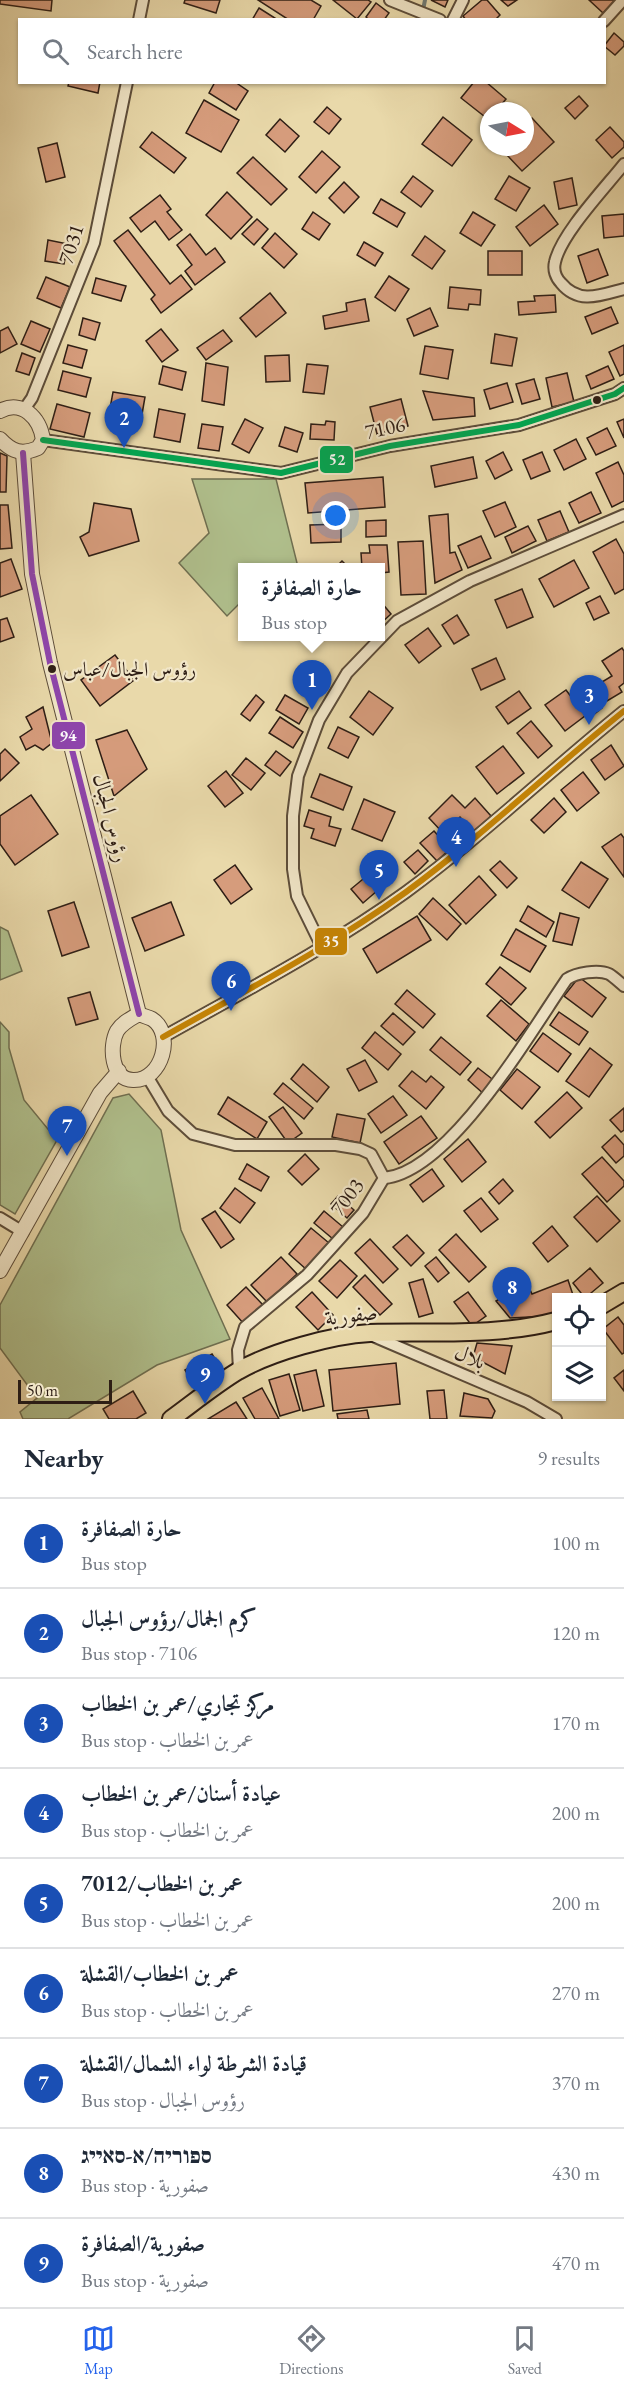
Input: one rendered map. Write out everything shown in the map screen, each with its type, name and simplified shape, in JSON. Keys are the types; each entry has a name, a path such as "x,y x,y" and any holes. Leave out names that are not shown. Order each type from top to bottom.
{"main road":[{"path":"606,1303 624,1292"},
{"name":"صفورية","path":"171,1419 239,1371 281,1353 322,1341 367,1334 487,1331 552,1322"}],"street":[{"path":"139,18 143,0"},
{"path":"390,0 435,18"},
{"path":"454,18 463,0"},
{"path":"606,19 623,0"},
{"name":"7031","path":"25,408 32,398 94,243 127,84"},
{"path":"624,164 564,241 555,263 556,278 566,289 577,296 589,298 624,289"},
{"name":"7106","path":"43,440 281,472 390,446 519,425 615,394 624,388"},
{"path":"0,439 9,448 23,453 38,448 43,440 37,422 25,408 1,406"},
{"name":"رؤوس الجبال","path":"23,453 32,574 50,663 139,1014"},
{"path":"385,634 398,621 470,581 624,515"},
{"path":"322,947 297,896 293,869 293,816 298,776 319,720 347,673 378,641"},
{"path":"163,1037 322,947 405,893 624,711"},
{"path":"384,1178 400,1174 420,1162 467,1121 504,1074 567,979 572,975 604,972 610,974 624,986"},
{"path":"139,1014 152,1019 163,1037 162,1057 156,1068 147,1076 134,1080 125,1078 118,1071 112,1052 113,1041 118,1029 127,1020 139,1014"},
{"path":"0,1271 100,1093 118,1071"},
{"name":"7003","path":"147,1076 168,1111 193,1134 235,1145 336,1145 360,1149 371,1154 384,1178 363,1213 307,1275 244,1327 238,1350 239,1371"},
{"path":"0,1218 22,1232"},
{"name":"بلال","path":"367,1334 552,1416"},
{"path":"536,1419 552,1416"}],"green space":[{"path":"192,479 276,479 297,563 238,563 238,605 227,616 179,563 209,533"},
{"path":"0,927 8,931 22,971 0,980"},
{"path":"0,1022 9,1032 9,1048 24,1100 57,1140 15,1214 0,1205"},
{"path":"129,1094 161,1130 181,1230 230,1339 157,1365 68,1419 23,1419 20,1412 37,1398 0,1348 0,1305 113,1098"}],"building":[{"path":"0,0 52,0 51,11 0,4"},
{"path":"185,0 220,0 216,13 184,3"},
{"path":"258,0 311,0 321,6 314,18 286,18"},
{"path":"333,0 368,0 371,2 356,18"},
{"path":"431,0 448,0 445,7"},
{"path":"482,0 487,0 500,15 497,18 464,18 463,16"},
{"path":"501,0 517,0 508,6"},
{"path":"589,0 615,0 603,13"},
{"path":"376,3 389,13 385,18 366,17"},
{"path":"259,8 275,18 253,18"},
{"path":"614,33 624,42 624,46 615,55 606,48 606,43"},
{"path":"68,84 100,84 98,93 68,86"},
{"path":"214,84 238,84 248,91 236,110 209,93"},
{"path":"472,84 488,84 506,99 504,102 480,102 480,113 461,98"},
{"path":"579,96 588,106 575,119 565,108"},
{"path":"204,100 239,120 221,152 186,133"},
{"path":"327,107 341,119 329,134 314,122"},
{"path":"443,117 472,140 452,166 422,144"},
{"path":"280,119 299,136 285,152 266,135"},
{"path":"534,120 554,142 522,171 508,156 534,156"},
{"path":"610,127 624,142 624,147 612,158 596,140"},
{"path":"152,132 186,158 174,173 140,147"},
{"path":"57,143 65,177 46,182 38,148"},
{"path":"322,151 340,167 316,193 299,177"},
{"path":"253,157 287,189 271,205 237,173"},
{"path":"413,176 433,191 421,207 401,192"},
{"path":"509,176 530,188 516,211 495,199"},
{"path":"572,178 577,205 559,209 554,182"},
{"path":"344,182 359,197 344,213 329,198"},
{"path":"227,192 252,217 231,239 206,215"},
{"path":"160,195 171,209 167,212 182,230 169,240 155,221 141,232 130,218"},
{"path":"381,199 405,213 397,227 373,213"},
{"path":"544,205 558,224 530,246 516,227"},
{"path":"313,212 330,224 319,240 302,229"},
{"path":"473,212 495,225 481,246 460,233"},
{"path":"624,214 624,236 604,238 602,216"},
{"path":"257,219 268,229 254,245 242,234"},
{"path":"128,230 170,284 181,275 192,289 161,313 151,299 155,295 114,241"},
{"path":"275,233 297,254 284,268 262,248"},
{"path":"190,234 206,255 215,248 225,262 195,285 185,271 192,265 177,245"},
{"path":"425,236 445,251 432,269 412,255"},
{"path":"48,240 68,244 64,264 45,261"},
{"path":"364,242 383,253 375,266 357,255"},
{"path":"598,249 608,275 587,283 578,256"},
{"path":"488,251 522,251 522,275 488,275"},
{"path":"389,276 409,289 395,311 375,297"},
{"path":"46,277 70,287 61,308 37,298"},
{"path":"96,278 126,286 121,301 92,293"},
{"path":"450,287 481,290 480,305 469,304 468,310 448,308"},
{"path":"270,293 286,313 256,337 240,318"},
{"path":"555,295 556,312 519,315 518,302 535,301 534,296"},
{"path":"365,299 369,321 325,329 323,316 347,311 346,303"},
{"path":"611,307 618,323 592,334 585,317"},
{"path":"430,308 438,326 414,336 407,319"},
{"path":"83,318 100,323 95,340 79,335"},
{"path":"31,321 50,329 40,352 21,344"},
{"path":"8,327 17,344 0,353 0,331"},
{"path":"161,329 178,350 162,362 146,341"},
{"path":"223,330 232,341 206,360 197,348"},
{"path":"495,334 517,338 512,366 491,363"},
{"path":"68,345 87,350 82,368 63,363"},
{"path":"624,345 624,374 620,376 609,352"},
{"path":"425,346 453,350 448,379 420,374"},
{"path":"22,353 35,358 29,375 16,371"},
{"path":"289,355 290,381 266,382 265,356"},
{"path":"206,363 228,367 224,405 202,401"},
{"path":"307,364 328,366 324,394 303,392"},
{"path":"163,366 186,372 182,390 159,384"},
{"path":"608,366 614,379 591,389 586,376"},
{"path":"63,371 91,378 86,397 58,390"},
{"path":"567,373 574,402 552,407 546,378"},
{"path":"534,379 540,399 522,404 516,384"},
{"path":"507,383 513,402 490,409 484,390"},
{"path":"423,391 474,398 475,416 433,420"},
{"path":"113,392 145,397 141,420 109,414"},
{"path":"401,399 408,426 377,434 370,407"},
{"path":"57,404 90,413 84,437 50,429"},
{"path":"159,409 185,414 180,442 154,437"},
{"path":"245,419 263,428 249,453 232,444"},
{"path":"624,419 624,438 617,422"},
{"path":"326,421 335,422 334,440 310,439 311,424 325,425"},
{"path":"202,424 223,427 219,451 198,448"},
{"path":"285,427 303,433 297,452 279,446"},
{"path":"607,428 616,446 596,455 587,438"},
{"path":"576,439 586,459 564,470 554,450"},
{"path":"503,452 512,470 495,479 486,461"},
{"path":"542,452 550,471 531,479 523,460"},
{"path":"0,453 7,456 6,492 0,492"},
{"path":"473,457 477,478 435,487 431,466"},
{"path":"618,462 624,475 624,501 612,507 596,473"},
{"path":"383,477 385,507 308,513 305,483"},
{"path":"591,492 601,513 579,523 569,503"},
{"path":"505,502 516,527 495,537 483,511"},
{"path":"94,503 131,509 139,541 89,556 80,537 89,532"},
{"path":"0,505 8,505 12,548 0,549"},
{"path":"560,511 569,532 547,541 538,520"},
{"path":"448,514 450,553 455,552 462,570 435,583 429,516"},
{"path":"386,520 386,536 366,537 366,521"},
{"path":"341,524 341,542 311,543 310,525"},
{"path":"528,526 536,541 512,553 505,537"},
{"path":"481,536 491,558 468,568 458,546"},
{"path":"616,539 624,554 624,589 615,594 593,552"},
{"path":"423,541 426,594 401,595 398,542"},
{"path":"369,545 387,545 389,572 385,572 385,563 362,563 361,553 370,553"},
{"path":"11,559 22,589 0,597 0,563"},
{"path":"574,560 589,588 554,607 539,579"},
{"path":"522,589 533,617 507,628 495,600"},
{"path":"600,596 609,613 594,620 586,603"},
{"path":"385,607 391,614 385,619"},
{"path":"457,615 469,635 454,644 442,625"},
{"path":"7,618 14,637 0,642 0,620"},
{"path":"428,628 441,646 419,663 405,645"},
{"path":"622,648 624,651 624,683 619,687 622,692 607,701 597,685 612,676 602,661"},
{"path":"115,655 134,680 100,706 81,680"},
{"path":"496,658 505,679 481,690 472,669"},
{"path":"566,690 572,698 582,691 588,699 592,696 602,708 588,719 585,716 565,731 545,705"},
{"path":"369,691 393,708 373,735 350,717"},
{"path":"519,691 531,708 508,724 496,707"},
{"path":"256,695 264,702 250,721 241,714"},
{"path":"285,695 308,708 299,724 276,710"},
{"path":"43,707 52,743 43,750 35,745 26,750 20,737 32,729 26,717"},
{"path":"280,717 303,732 293,748 269,733"},
{"path":"531,721 552,746 538,758 517,733"},
{"path":"338,727 359,737 348,758 328,748"},
{"path":"127,730 147,769 114,796 96,740"},
{"path":"611,745 624,766 605,780 591,760"},
{"path":"503,746 524,773 497,794 476,767"},
{"path":"5,749 19,763 0,781 0,754"},
{"path":"276,751 291,762 280,776 265,765"},
{"path":"246,758 265,773 251,790 232,775"},
{"path":"226,771 243,793 225,807 208,786"},
{"path":"583,772 599,793 577,811 561,790"},
{"path":"320,774 352,787 343,810 311,797"},
{"path":"31,795 58,834 15,865 0,844 0,816"},
{"path":"452,795 465,808 475,798 491,816 473,832 460,817 443,833 429,818"},
{"path":"554,798 566,812 544,833 531,820"},
{"path":"364,799 395,812 382,841 352,829"},
{"path":"309,810 331,817 329,826 341,829 335,846 311,838 314,829 304,826"},
{"path":"434,831 450,849 437,861 420,843"},
{"path":"621,834 624,838 624,877 602,847"},
{"path":"418,850 428,861 415,874 404,862"},
{"path":"500,861 517,878 507,888 490,870"},
{"path":"581,862 608,879 589,908 562,890"},
{"path":"235,865 252,889 231,904 214,880"},
{"path":"374,870 385,884 363,903 351,889"},
{"path":"479,876 496,895 466,924 449,905"},
{"path":"433,898 461,924 447,940 419,914"},
{"path":"74,902 89,947 62,956 48,911"},
{"path":"171,902 184,935 145,951 132,918"},
{"path":"528,906 554,922 546,937 520,921"},
{"path":"560,913 579,918 572,945 553,941"},
{"path":"417,916 431,940 377,973 363,949"},
{"path":"516,929 546,946 530,972 501,955"},
{"path":"500,967 526,988 511,1005 486,984"},
{"path":"579,977 606,998 592,1017 564,996"},
{"path":"407,990 435,1014 423,1028 395,1004"},
{"path":"90,992 98,1019 76,1025 68,998"},
{"path":"501,1000 529,1024 516,1041 487,1016"},
{"path":"559,1012 588,1032 579,1045 550,1025"},
{"path":"393,1013 415,1032 403,1045 381,1026"},
{"path":"375,1032 401,1054 388,1070 362,1048"},
{"path":"543,1033 571,1054 558,1072 530,1051"},
{"path":"441,1037 471,1062 460,1075 430,1050"},
{"path":"590,1048 612,1065 589,1097 566,1081"},
{"path":"365,1060 377,1082 359,1091 347,1069"},
{"path":"303,1064 329,1087 317,1102 291,1079"},
{"path":"478,1068 496,1082 485,1095 468,1080"},
{"path":"517,1069 540,1087 522,1109 500,1090"},
{"path":"412,1071 426,1082 431,1076 444,1087 426,1109 399,1086"},
{"path":"283,1083 313,1108 304,1119 274,1094"},
{"path":"567,1092 582,1108 550,1138 535,1122"},
{"path":"393,1096 407,1115 381,1133 368,1114"},
{"path":"228,1097 267,1122 257,1139 218,1114"},
{"path":"283,1107 302,1133 288,1143 269,1117"},
{"path":"624,1108 624,1130 621,1132 610,1120"},
{"path":"337,1114 365,1119 360,1143 332,1137"},
{"path":"421,1116 437,1138 399,1164 384,1142"},
{"path":"615,1135 624,1145 624,1156 616,1163 602,1147"},
{"path":"468,1139 486,1162 462,1182 444,1159"},
{"path":"305,1154 319,1169 302,1185 288,1171"},
{"path":"602,1157 624,1181 624,1186 607,1202 582,1174"},
{"path":"247,1164 269,1177 261,1191 239,1179"},
{"path":"432,1169 444,1186 423,1202 410,1185"},
{"path":"503,1179 513,1191 499,1204 489,1192"},
{"path":"235,1188 255,1203 240,1223 220,1208"},
{"path":"338,1196 354,1210 347,1218 331,1204"},
{"path":"597,1196 620,1221 597,1242 574,1217"},
{"path":"481,1198 498,1219 481,1232 464,1211"},
{"path":"215,1211 234,1239 221,1248 202,1219"},
{"path":"324,1211 343,1227 333,1239 314,1223"},
{"path":"552,1226 568,1246 548,1262 533,1243"},
{"path":"311,1228 329,1243 307,1270 289,1254"},
{"path":"456,1234 486,1267 469,1282 439,1250"},
{"path":"407,1235 424,1253 411,1266 393,1247"},
{"path":"370,1239 398,1269 383,1283 355,1253"},
{"path":"281,1257 297,1274 267,1302 251,1285"},
{"path":"436,1257 449,1273 438,1282 425,1266"},
{"path":"340,1260 357,1276 337,1298 319,1281"},
{"path":"590,1268 603,1283 591,1293 581,1293 573,1283"},
{"path":"365,1275 392,1304 380,1315 353,1287"},
{"path":"423,1279 433,1313 419,1317 409,1283"},
{"path":"568,1280 572,1293 552,1293 552,1315 548,1316 510,1318 496,1301 527,1283 532,1294"},
{"path":"246,1287 263,1305 244,1324 227,1305"},
{"path":"312,1292 333,1315 318,1330 296,1307"},
{"path":"468,1292 486,1316 472,1326 454,1302"},
{"path":"618,1317 624,1325 624,1353 622,1354 606,1333 606,1327"},
{"path":"477,1343 512,1346 505,1374 473,1357"},
{"path":"212,1354 222,1371 195,1387 185,1370"},
{"path":"396,1363 400,1404 333,1411 329,1370"},
{"path":"316,1370 324,1406 303,1411 294,1375"},
{"path":"624,1370 624,1391 614,1378"},
{"path":"289,1374 300,1410 280,1416 269,1380"},
{"path":"262,1388 279,1419 255,1419 243,1398"},
{"path":"444,1390 447,1419 430,1419 427,1391"},
{"path":"133,1391 146,1413 136,1419 109,1419 103,1409"},
{"path":"464,1393 488,1399 495,1411 492,1418 460,1416"},
{"path":"236,1402 247,1419 208,1419"},
{"path":"367,1410 369,1419 338,1419 337,1414"}],"waterway":[{"path":"421,18 425,0"}],"transit line":[{"name":"52","path":"43,440 281,473 390,446 519,425 615,394 624,388"},
{"name":"94","path":"23,453 32,574 50,663 139,1014"},
{"name":"35","path":"163,1037 317,950 406,892 462,848 624,711"}],"place":[{"name":"كرم الجمال/رؤوس الجبال","path":"124,448"},
{"name":"رؤوس الجبال/عباس","path":"52,669"},
{"name":"حارة الصفافرة","path":"312,710"},
{"name":"مركز تجاري/عمر بن الخطاب","path":"589,725"},
{"name":"عيادة أسنان/عمر بن الخطاب","path":"456,867"},
{"name":"7012/عمر بن الخطاب","path":"379,900"},
{"name":"عمر بن الخطاب/القشلة","path":"231,1011"},
{"name":"قيادة الشرطة لواء الشمال/القشلة","path":"67,1156"},
{"name":"ספוריה/א-סאייג","path":"512,1317"},
{"name":"صفورية/الصفافرة","path":"205,1404"}]}
